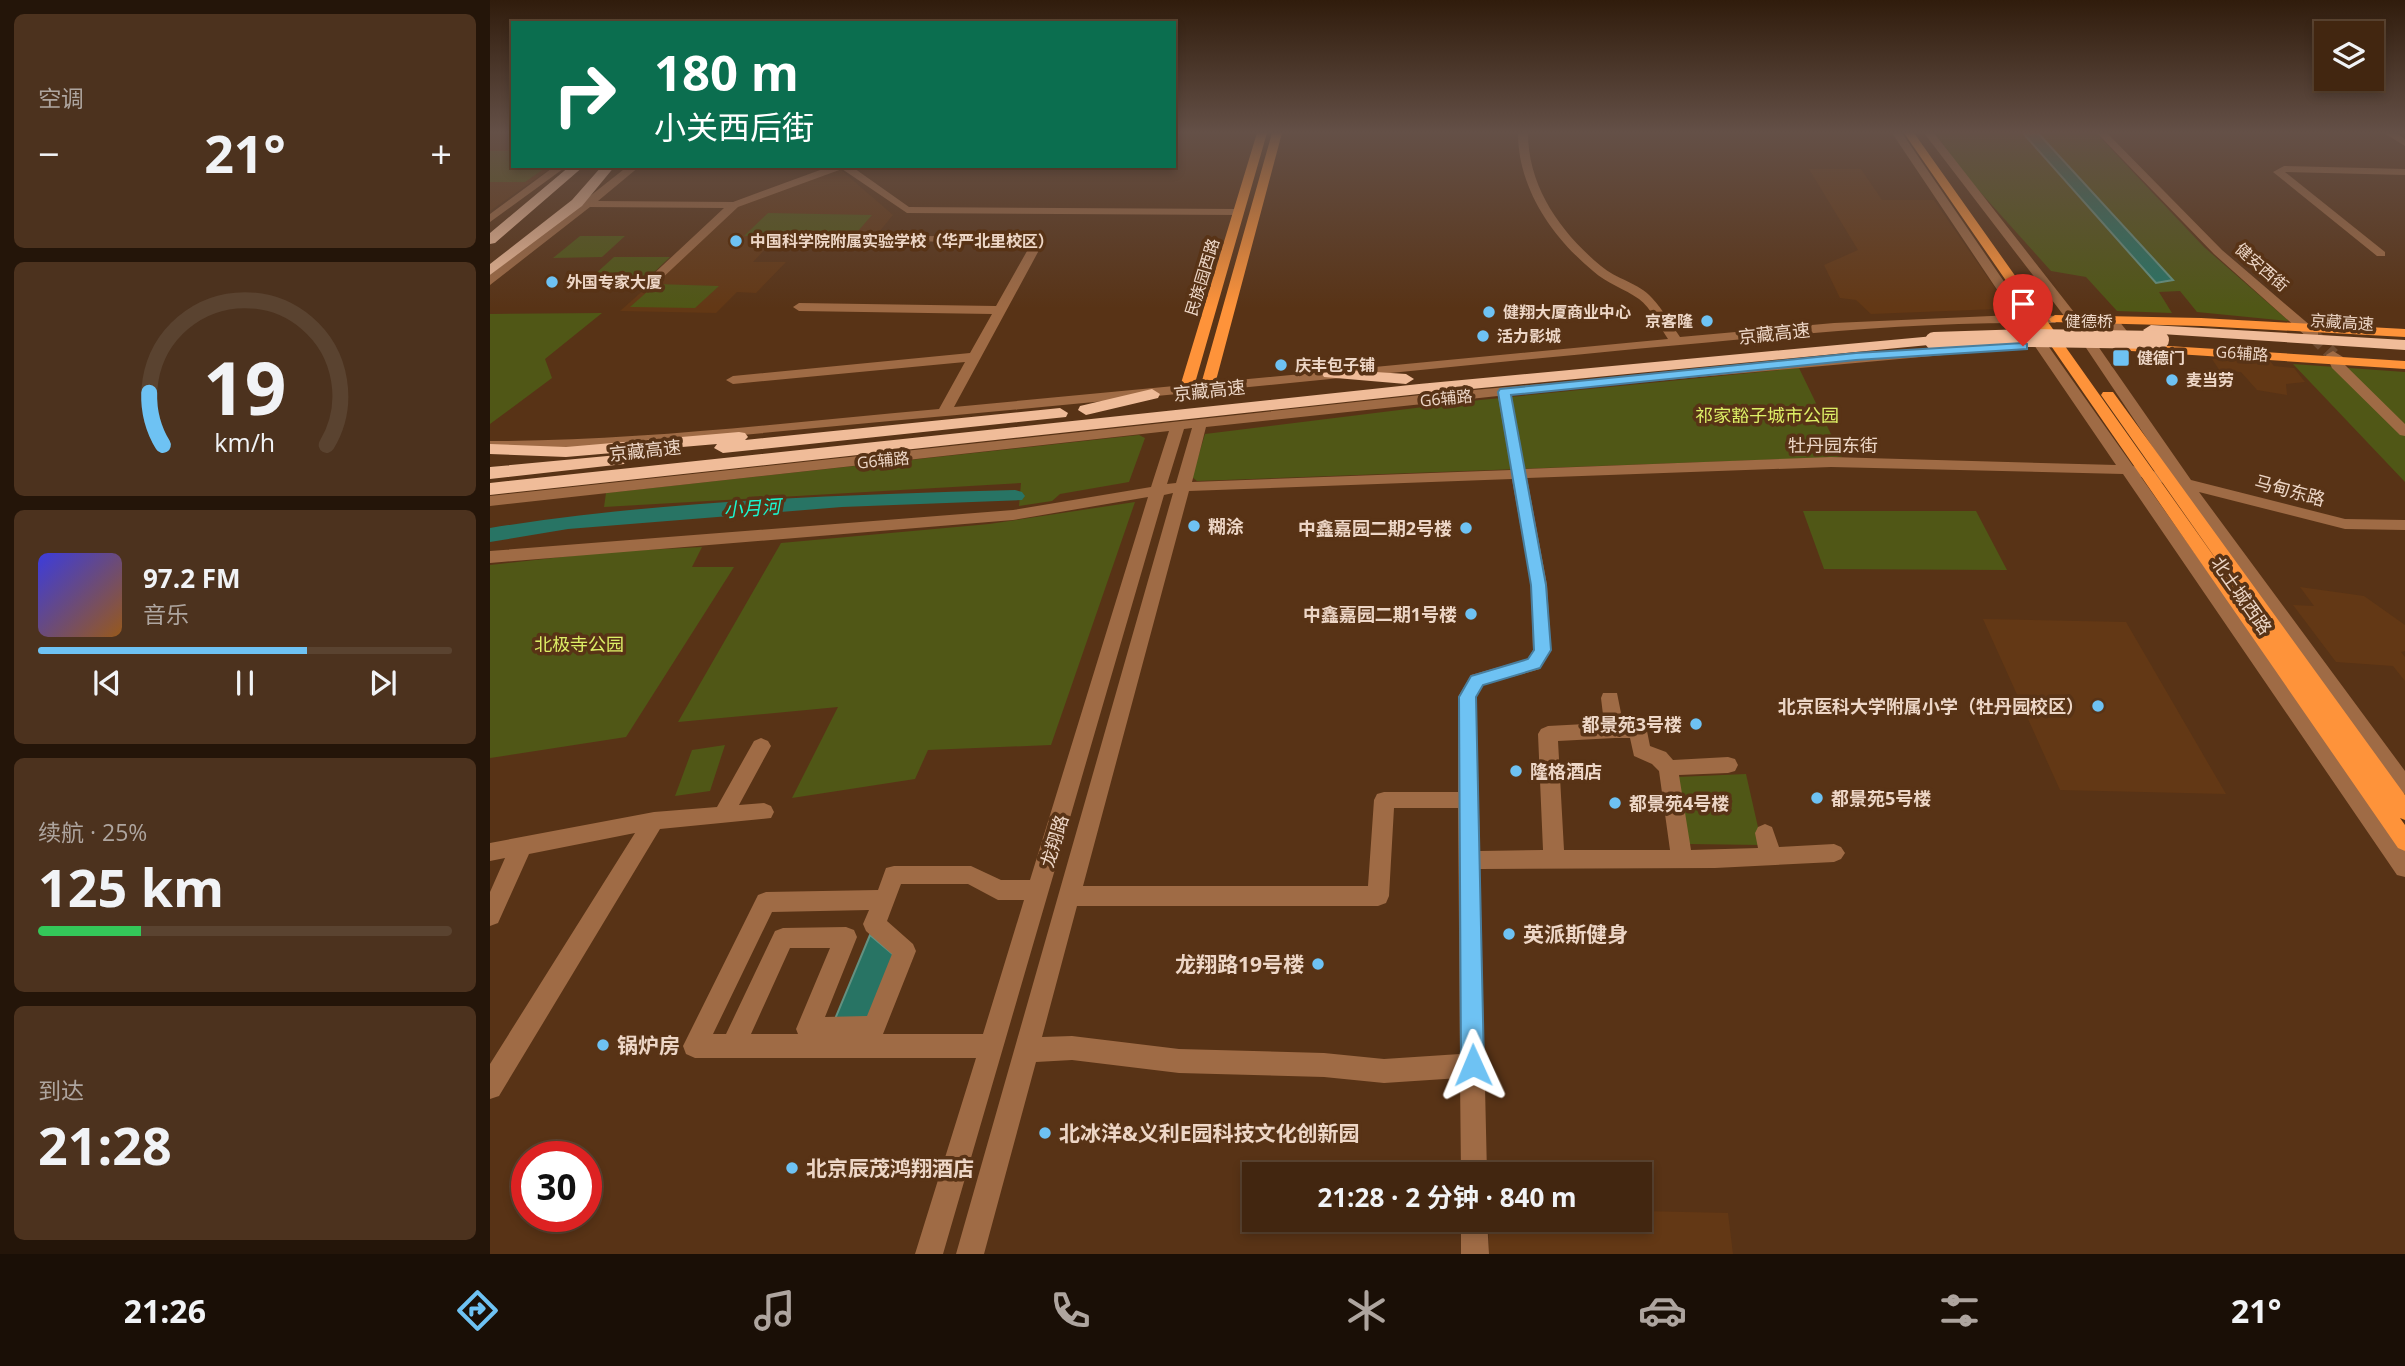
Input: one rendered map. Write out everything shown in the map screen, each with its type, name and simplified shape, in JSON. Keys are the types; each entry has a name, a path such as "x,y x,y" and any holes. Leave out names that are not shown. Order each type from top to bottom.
{"highway":[{"path":"490,227 538,192"},
{"path":"512,224 546,192"},
{"path":"490,240 556,192"},
{"path":"490,256 575,192"},
{"path":"490,271 577,202 586,192"},
{"name":"健德桥","path":"1930,336 2027,338 2155,335"},
{"name":"京藏高速","path":"2155,335 2405,345"},
{"name":"京藏高速","path":"2155,335 2405,355"},
{"name":"京藏高速","path":"490,473 622,460 946,417 1086,410 1838,336 1930,336"},
{"name":"京藏高速","path":"490,489 1460,385 1847,347 1930,336"},
{"path":"1330,374 1406,379"},
{"path":"1086,410 1152,394"},
{"path":"493,445 535,452 603,450 946,417"},
{"path":"490,466 622,460"},
{"path":"665,469 829,466"},
{"path":"490,495 525,485"}],"main road":[{"name":"民族园西路","path":"1186,390 1245,192"},
{"name":"民族园西路","path":"1207,388 1260,192"},
{"path":"1954,192 2048,315 2068,347"},
{"path":"1963,192 2039,297"},
{"name":"G6辅路","path":"2048,315 2073,319 2309,332 2405,333"},
{"name":"G6辅路","path":"2068,347 2335,358 2405,365"},
{"name":"北土城西路","path":"2068,347 2148,474 2405,842"},
{"name":"北土城西路","path":"2068,347 2176,480 2405,811"}],"street":[{"path":"490,219 533,192"},
{"path":"490,281 603,192"},
{"path":"588,204 734,205 771,192"},
{"path":"880,192 907,210 1239,212"},
{"path":"1534,192 1561,232 1598,271 1646,298 1676,342"},
{"path":"1937,192 2023,318"},
{"path":"1974,192 2073,319"},
{"name":"健安西街","path":"2159,192 2218,252 2309,332"},
{"path":"2303,192 2381,254"},
{"path":"653,280 734,205"},
{"path":"878,238 1038,241 974,357 946,417"},
{"path":"799,307 1000,310"},
{"name":"G6辅路","path":"493,445 666,437 946,417 1330,374 1834,327 2048,315"},
{"name":"北土城西路","path":"2023,318 2405,867"},
{"path":"1976,319 2004,346"},
{"name":"北土城西路","path":"2073,319 2176,480 2405,786"},
{"path":"2111,319 2133,348"},
{"name":"G6辅路","path":"490,501 1200,424 1856,357 2004,346 2068,347"},
{"path":"733,380 974,357"},
{"path":"2335,358 2349,365 2405,421"},
{"path":"2335,358 2337,365 2405,432"},
{"path":"1474,1162 1467,697 1477,680 1534,664 1542,650 1539,585 1504,392"},
{"name":"龙翔路","path":"970,1254 1200,424"},
{"name":"龙翔路","path":"929,1254 1177,427"},
{"name":"牡丹园东街","path":"490,557 1013,516 1181,486 1831,462 2130,470 2148,474"},
{"name":"马甸东路","path":"2148,474 2345,524 2405,524"},
{"path":"1610,698 1615,730"},
{"path":"1554,859 1548,734 1615,730 1639,731 1642,750 1659,758 1668,768 1682,859"},
{"path":"723,815 761,746"},
{"path":"1668,768 1728,765"},
{"path":"1069,896 1378,895 1384,800 1469,800"},
{"path":"490,852 654,821 764,812"},
{"path":"490,1087 654,821"},
{"path":"1765,833 1771,857"},
{"path":"490,916 521,847"},
{"path":"1469,860 1682,859 1834,853"},
{"path":"733,1046 783,938 846,937 808,1029 874,1028 905,951 874,924 878,905 894,875 971,875 998,890 1039,890"},
{"path":"878,905 766,902 695,1046 881,1039 992,1046"},
{"path":"1026,1050 1072,1048 1180,1062 1324,1065 1384,1071 1473,1065"},
{"path":"1474,1232 1475,1254"}],"shaded area":[{"path":"490,192 518,192 490,211"},
{"name":"中国科学院附属实验学校（华严北里校区）","path":"778,192 866,192 893,215 870,243 773,241 753,262 786,262 756,293 737,292 716,313 620,311 738,206"},
{"path":"1823,192 1876,192 1882,200 1934,200 2004,301 1997,309 1871,314 1856,300 1840,298 1824,265 1858,250"},
{"path":"2212,359 2268,359 2274,366 2294,368 2305,382 2286,384 2287,395 2257,390 2241,372 2220,371"},
{"path":"2300,587 2364,596 2405,625 2405,651 2401,652 2405,657 2405,681 2393,666 2336,662 2293,605 2314,606"},
{"name":"北京医科大学附属小学（牡丹园校区）","path":"1983,619 2126,622 2226,794 2060,790"},
{"path":"1652,1211 1728,1213 1733,1254 1489,1254 1489,1232 1652,1232"}],"green space":[{"path":"1980,192 2151,192 2204,247 2289,321 2197,312 2180,291 2159,292 2172,313 2117,311 2086,277 2051,271"},
{"path":"768,213 872,215 852,238 744,236"},
{"path":"580,236 625,236 602,257 553,258"},
{"path":"614,257 670,257 646,280 600,281 593,276"},
{"path":"656,284 719,286 695,308 630,307"},
{"path":"602,313 545,359 552,378 490,424 490,314"},
{"path":"2293,364 2405,372 2405,482"},
{"name":"祁家豁子城市公园","path":"1799,368 1842,457 1197,481 1192,477 1205,434 1480,400"},
{"path":"1139,435 1145,438 1129,482 1060,494 1052,501 1019,506 1021,483 604,507 606,493"},
{"path":"1135,502 1051,745 928,750 915,779 792,798 838,707 678,722 781,543 989,524"},
{"path":"1803,511 1976,511 2007,570 1824,569"},
{"name":"北极寺公园","path":"702,547 692,567 734,567 626,737 490,758 490,565 607,552"},
{"path":"725,745 710,791 675,796 692,750"},
{"path":"1746,774 1762,845 1689,844 1677,777"}],"water":[{"path":"2075,192 2092,192 2173,280 2156,283"},
{"path":"870,935 895,956 869,1019 835,1019"}],"waterway":[{"name":"小月河","path":"490,535 568,522 842,501 1015,496"}],"tunnel":[{"path":"2313,335 2333,355"}],"place":[{"name":"中国科学院附属实验学校（华严北里校区）","path":"736,241"},
{"name":"外国专家大厦","path":"552,282"},
{"name":"健翔大厦商业中心","path":"1489,312"},
{"name":"京客隆","path":"1707,321"},
{"name":"活力影城","path":"1483,336"},
{"name":"健德门","path":"2121,358"},
{"name":"庆丰包子铺","path":"1281,365"},
{"name":"麦当劳","path":"2172,380"},
{"name":"糊涂","path":"1194,526"},
{"name":"中鑫嘉园二期2号楼","path":"1466,528"},
{"name":"中鑫嘉园二期1号楼","path":"1471,614"},
{"name":"北京医科大学附属小学（牡丹园校区）","path":"2098,706"},
{"name":"都景苑3号楼","path":"1696,724"},
{"name":"隆格酒店","path":"1516,771"},
{"name":"都景苑5号楼","path":"1817,798"},
{"name":"都景苑4号楼","path":"1615,803"},
{"name":"英派斯健身","path":"1509,934"},
{"name":"龙翔路19号楼","path":"1318,964"},
{"name":"锅炉房","path":"603,1045"},
{"name":"北冰洋&义利E园科技文化创新园","path":"1045,1133"},
{"name":"北京辰茂鸿翔酒店","path":"792,1168"}],"route":[{"path":"1473,1065 1467,697 1477,680 1534,664 1542,650 1539,585 1504,392 1856,357 2023,346"}]}
